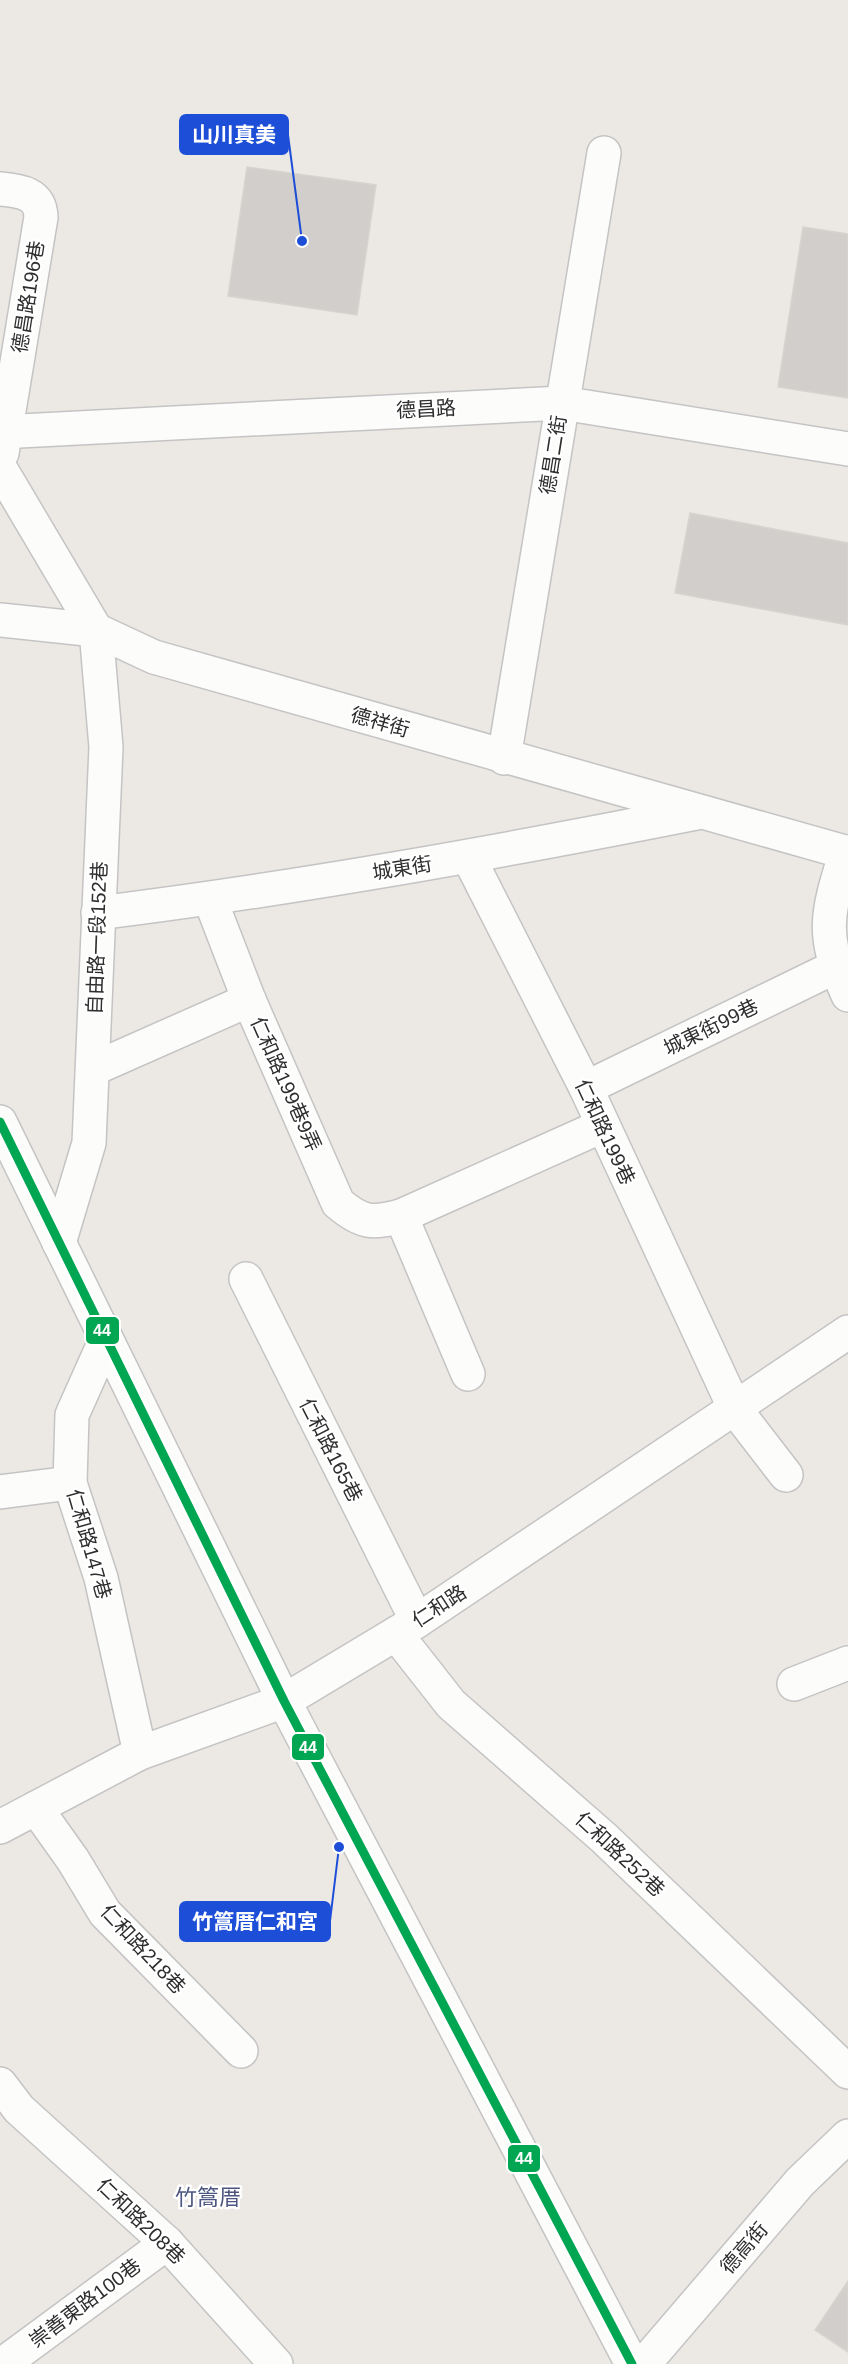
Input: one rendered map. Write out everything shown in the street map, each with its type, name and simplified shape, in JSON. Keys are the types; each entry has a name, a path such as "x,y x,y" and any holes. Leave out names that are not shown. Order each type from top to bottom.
{"street":[{"name":"德昌二街","path":"504,758 604,153"},
{"name":"德昌路196巷","path":"0,189 17,190 36,199 40,206 41,217 3,432"},
{"name":"德昌路","path":"3,432 562,403 848,449"},
{"path":"0,463 3,432"},
{"path":"0,468 96,630"},
{"name":"德祥街","path":"0,620 96,630 154,657 504,758 847,852"},
{"name":"自由路一段152巷","path":"59,1242 89,1143 106,747 96,630"},
{"name":"城東街","path":"98,913 210,899 469,858 704,811"},
{"path":"842,981 827,927 847,852"},
{"name":"仁和路199巷","path":"469,858 586,1088 735,1409 786,1475"},
{"name":"仁和路199巷9弄","path":"210,899 249,1000 338,1203 354,1216 376,1223 401,1216 602,1126"},
{"name":"城東街99巷","path":"586,1088 842,981"},
{"path":"93,1069 249,1000"},
{"path":"0,1122 284,1701 632,2364"},
{"path":"401,1216 468,1374"},
{"name":"仁和路165巷","path":"246,1279 406,1627"},
{"name":"仁和路","path":"0,1827 140,1753 284,1701 406,1627 848,1332"},
{"name":"仁和路147巷","path":"106,1339 72,1415 70,1483 101,1578 140,1753"},
{"path":"0,1492 70,1483"},
{"name":"仁和路252巷","path":"406,1627 451,1704 604,1838 848,2072"},
{"path":"794,1684 848,1663"},
{"name":"仁和路218巷","path":"36,1808 73,1860 105,1912 241,2051"},
{"name":"仁和路208巷","path":"0,2084 19,2109 167,2243 276,2364"},
{"name":"德高街","path":"644,2364 800,2182 848,2136"},
{"name":"崇善東路100巷","path":"3,2364 167,2243"}],"building":[{"path":"247,167 376,185 357,315 228,296"},
{"path":"803,227 848,234 848,398 778,387"},
{"path":"690,513 848,543 848,625 675,593"},
{"path":"848,2281 848,2352 815,2330"}],"transit line":[{"name":"44","path":"0,1122 284,1701 632,2364"}],"place":[{"name":"山川真美","path":"302,241"},
{"name":"竹篙厝仁和宮","path":"339,1847"}],"district":[{"name":"竹篙厝","path":"208,2197"}]}
